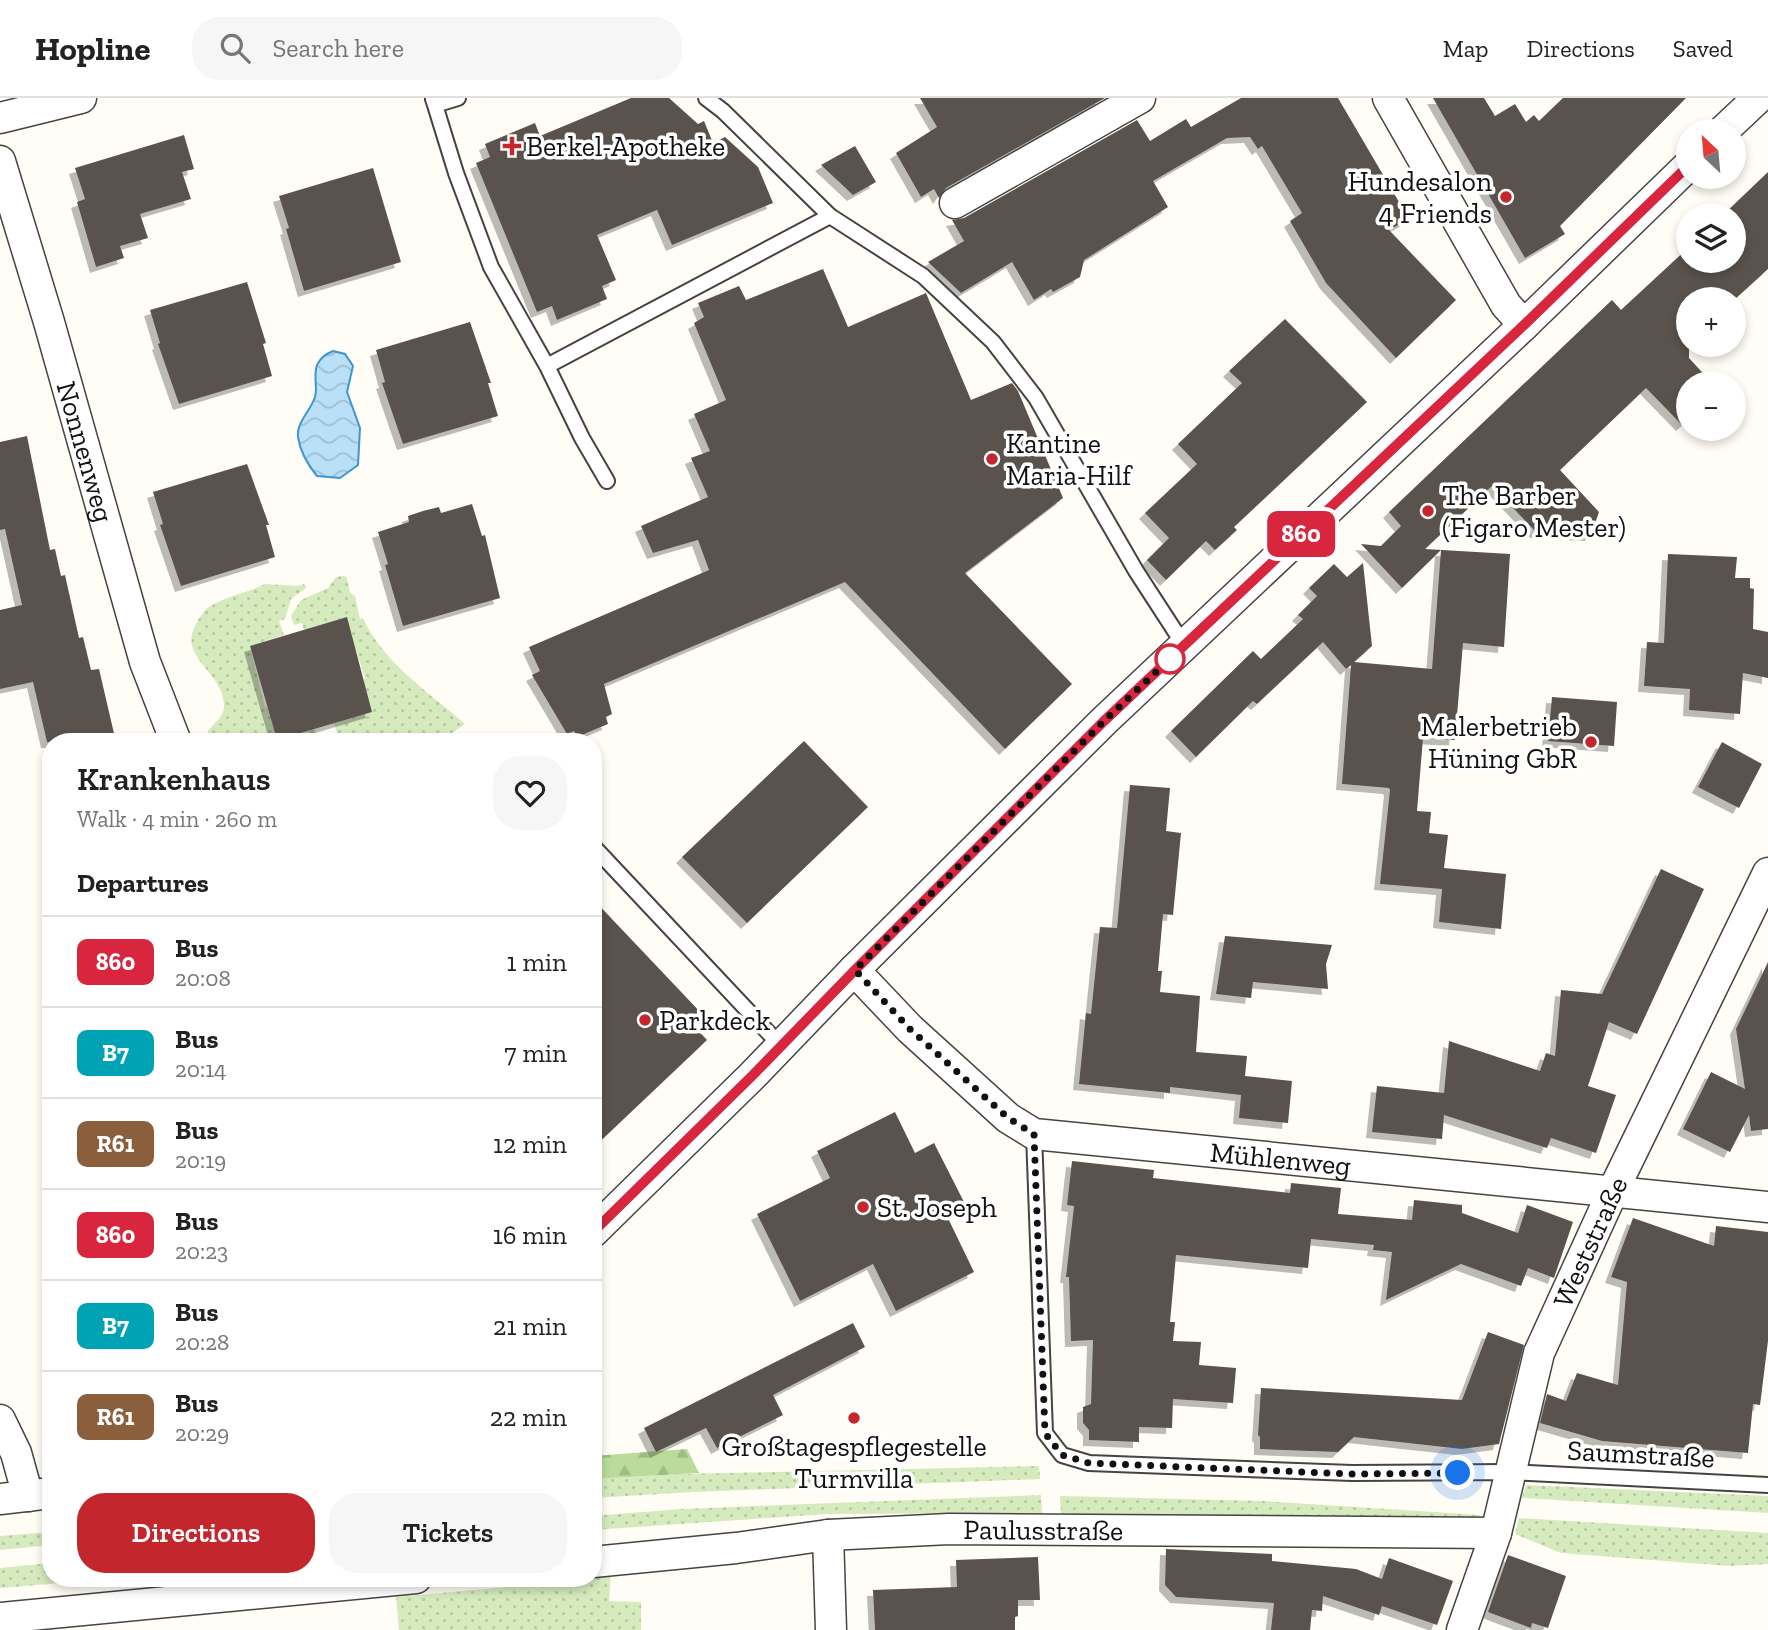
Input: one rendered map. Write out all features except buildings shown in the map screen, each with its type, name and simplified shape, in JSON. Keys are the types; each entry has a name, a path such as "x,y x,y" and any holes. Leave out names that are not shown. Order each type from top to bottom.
{"street":[{"path":"0,118 81,98"},
{"path":"955,204 1140,98"},
{"path":"1388,98 1506,305 1524,325"},
{"path":"1736,119 1758,98"},
{"name":"Nonnenweg","path":"0,160 49,322 145,662 173,733"},
{"path":"602,1223 1104,721 1524,325 1676,178"},
{"name":"Weststraße","path":"1462,1630 1496,1533 1539,1353 1613,1191 1768,873"},
{"name":"Mühlenweg","path":"855,970 910,1029 1008,1118 1034,1134 1768,1207"},
{"path":"0,1420 8,1454 26,1496"},
{"name":"Paulusstraße","path":"602,1561 736,1548 828,1535 949,1529 1496,1533"},
{"path":"828,1535 831,1630"},
{"path":"0,1618 322,1587"}],"lane":[{"path":"458,98 434,102 456,173 491,267 607,481"},
{"path":"706,98 723,111 830,216 923,276 993,342 1036,398 1136,571 1184,645"},
{"path":"547,366 830,216"},
{"path":"602,856 781,1046"},
{"name":"Saumstraße","path":"1034,1134 1045,1433 1062,1455 1089,1463 1338,1473 1511,1472 1768,1485"}],"green space":[{"path":"336,577 347,578 350,593 355,596 360,619 363,618 382,649 408,676 465,724 452,733 337,733 334,723 365,678 344,618 310,628 305,636 302,623 294,625 291,616 301,600 328,588"},
{"path":"265,584 304,584 306,588 291,599 285,619 279,621 284,635 250,646 265,708 268,707 276,733 208,733 221,715 224,705 217,683 196,656 192,636 203,612 209,607"},
{"path":"687,1449 699,1473 602,1478 602,1455"},
{"path":"1039,1466 1040,1479 602,1497 602,1478 680,1474"},
{"path":"1526,1485 1768,1496 1768,1513 1522,1498"},
{"path":"1041,1495 1042,1513 826,1514 602,1529 602,1515 681,1509"},
{"path":"1060,1496 1263,1501 1480,1515 1474,1532 1259,1516 1061,1514"},
{"path":"1519,1518 1768,1533 1768,1564 1729,1566 1561,1553 1515,1534"},
{"path":"42,1533 42,1546 0,1550 0,1536"},
{"path":"42,1564 42,1585 0,1588 0,1568"},
{"path":"611,1572 609,1601 641,1602 641,1630 399,1630 396,1597 506,1587 602,1587 602,1573"}],"water":[{"path":"333,351 345,354 353,366 347,392 360,428 358,465 340,478 317,476 305,458 298,437 301,422 315,397 317,365 324,356"}],"bus line":[{"name":"860","path":"602,1223 1104,721 1524,325 1676,178"}],"place":[{"name":"Berkel-Apotheke","path":"512,146"},
{"name":"Hundesalon 4 Friends","path":"1506,197"},
{"name":"Kantine Maria-Hilf","path":"992,459"},
{"name":"The Barber (Figaro Mester)","path":"1428,511"},
{"name":"Malerbetrieb Hüning GbR","path":"1591,742"},
{"name":"Parkdeck","path":"645,1020"},
{"name":"St. Joseph","path":"863,1207"},
{"name":"Großtagespflegestelle Turmvilla","path":"854,1418"}],"route":[{"path":"1170,659 1172,657 1104,721 855,970 910,1029 1008,1118 1034,1134 1045,1433 1062,1455 1089,1463 1352,1474 1458,1473"}]}
